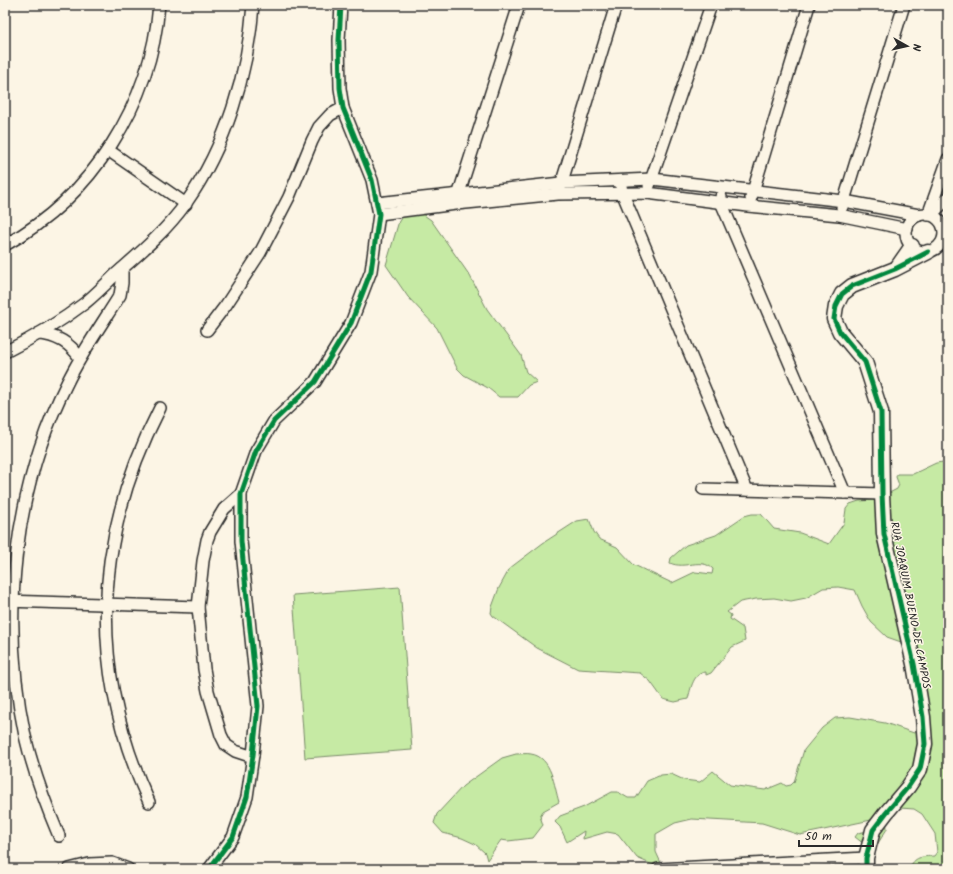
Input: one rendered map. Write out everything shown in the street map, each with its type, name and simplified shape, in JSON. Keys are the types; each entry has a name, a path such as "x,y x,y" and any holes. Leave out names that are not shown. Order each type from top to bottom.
{"street":[{"path":"5,245 32,229 66,201 81,185 108,150 129,114 145,75 155,35 159,5"},
{"path":"5,352 38,334 85,302 149,246 186,204 210,161 232,110 244,68 252,5"},
{"path":"209,869 233,838 247,798 258,706 241,541 241,494 256,451 274,421 315,382 350,323 371,271 378,209 372,180 343,108 340,88 339,40 341,5"},
{"path":"457,199 520,5"},
{"path":"558,194 616,5"},
{"path":"647,193 711,5"},
{"path":"748,206 809,5"},
{"path":"839,215 904,5"},
{"path":"207,330 235,292 264,246 289,197 319,127 330,115 343,108"},
{"path":"108,150 186,204"},
{"path":"926,215 948,160"},
{"path":"378,209 457,199 561,183 652,179 844,201 926,215 936,218 940,223 946,225 944,235 939,246 928,252 917,250 912,246 907,238 909,223 926,215 948,198"},
{"path":"620,180 622,192 747,490"},
{"path":"721,187 721,202 845,493"},
{"path":"457,199 558,194 622,192 647,193 748,206 839,215 907,229"},
{"path":"895,269 912,246"},
{"name":"RUA JOAQUIM BUENO DE CAMPOS","path":"866,864 873,830 908,787 920,769 925,744 923,717 914,664 884,534 882,494 882,412 865,362 840,332 834,320 836,306 842,294 852,286 895,269 928,252"},
{"path":"59,836 48,812 31,761 19,708 8,602 16,545 35,462 55,409 80,358 120,295 122,269"},
{"path":"38,334 52,336 64,341 80,358"},
{"path":"149,802 129,755 116,706 108,655 106,604 111,553 122,503 138,454 160,408"},
{"path":"703,489 882,494"},
{"path":"241,494 224,509 210,532 203,561 198,607 204,669 212,706 221,735 226,744 235,751 241,754 253,755"},
{"path":"8,602 198,607"},
{"path":"69,869 89,864 112,863 128,869"},
{"path":"658,869 866,864"}],"green space":[{"path":"411,206 431,220 470,276 487,309 521,355 526,372 537,382 529,385 518,397 499,397 488,388 464,375 457,368 437,328 408,297 386,265 399,221"},
{"path":"943,462 948,466 948,869 909,869 916,859 934,856 937,852 935,834 922,814 914,809 900,808 907,793 886,814 887,829 873,851 855,837 858,833 872,830 874,823 871,820 800,835 762,823 692,819 675,823 656,834 656,852 661,863 655,866 637,858 618,834 607,832 583,839 584,831 567,842 560,827 555,822 560,816 584,807 612,792 618,792 628,798 636,798 647,781 661,775 671,774 684,780 700,782 713,771 730,785 765,790 782,783 786,786 791,785 794,782 804,750 822,728 835,718 850,717 885,723 914,733 924,720 927,702 926,687 917,671 914,653 901,642 887,637 871,622 855,590 838,587 823,588 806,598 791,601 774,598 740,602 727,612 731,615 730,619 743,628 745,641 732,647 711,673 706,675 706,672 702,673 695,678 688,699 675,702 663,699 650,681 640,673 578,669 537,648 493,616 491,613 492,607 499,588 510,568 543,543 577,521 589,519 594,532 599,539 617,547 634,565 672,583 695,572 712,574 713,569 703,564 676,565 670,563 671,558 686,545 716,535 744,516 752,514 761,514 774,529 800,533 829,544 844,523 846,509 850,504 859,501 876,500 897,489 899,485 896,477 897,474 913,474 936,463"},
{"path":"400,587 412,750 305,758 293,595"},
{"path":"516,754 531,754 538,756 544,761 551,773 559,802 543,811 540,816 543,825 533,838 508,841 501,840 487,860 485,853 475,844 462,838 443,833 434,823 437,814 463,786 502,758"}],"cycle path":[{"path":"209,869 233,837 247,797 258,706 241,541 241,494 256,451 274,421 315,382 351,323 371,271 379,214 372,180 343,108 340,88 339,40 341,5"},
{"path":"866,869 866,858 873,830 908,787 920,769 925,744 923,717 914,664 884,534 881,412 865,362 840,332 834,319 836,306 842,294 852,286 895,269 928,252"}]}
